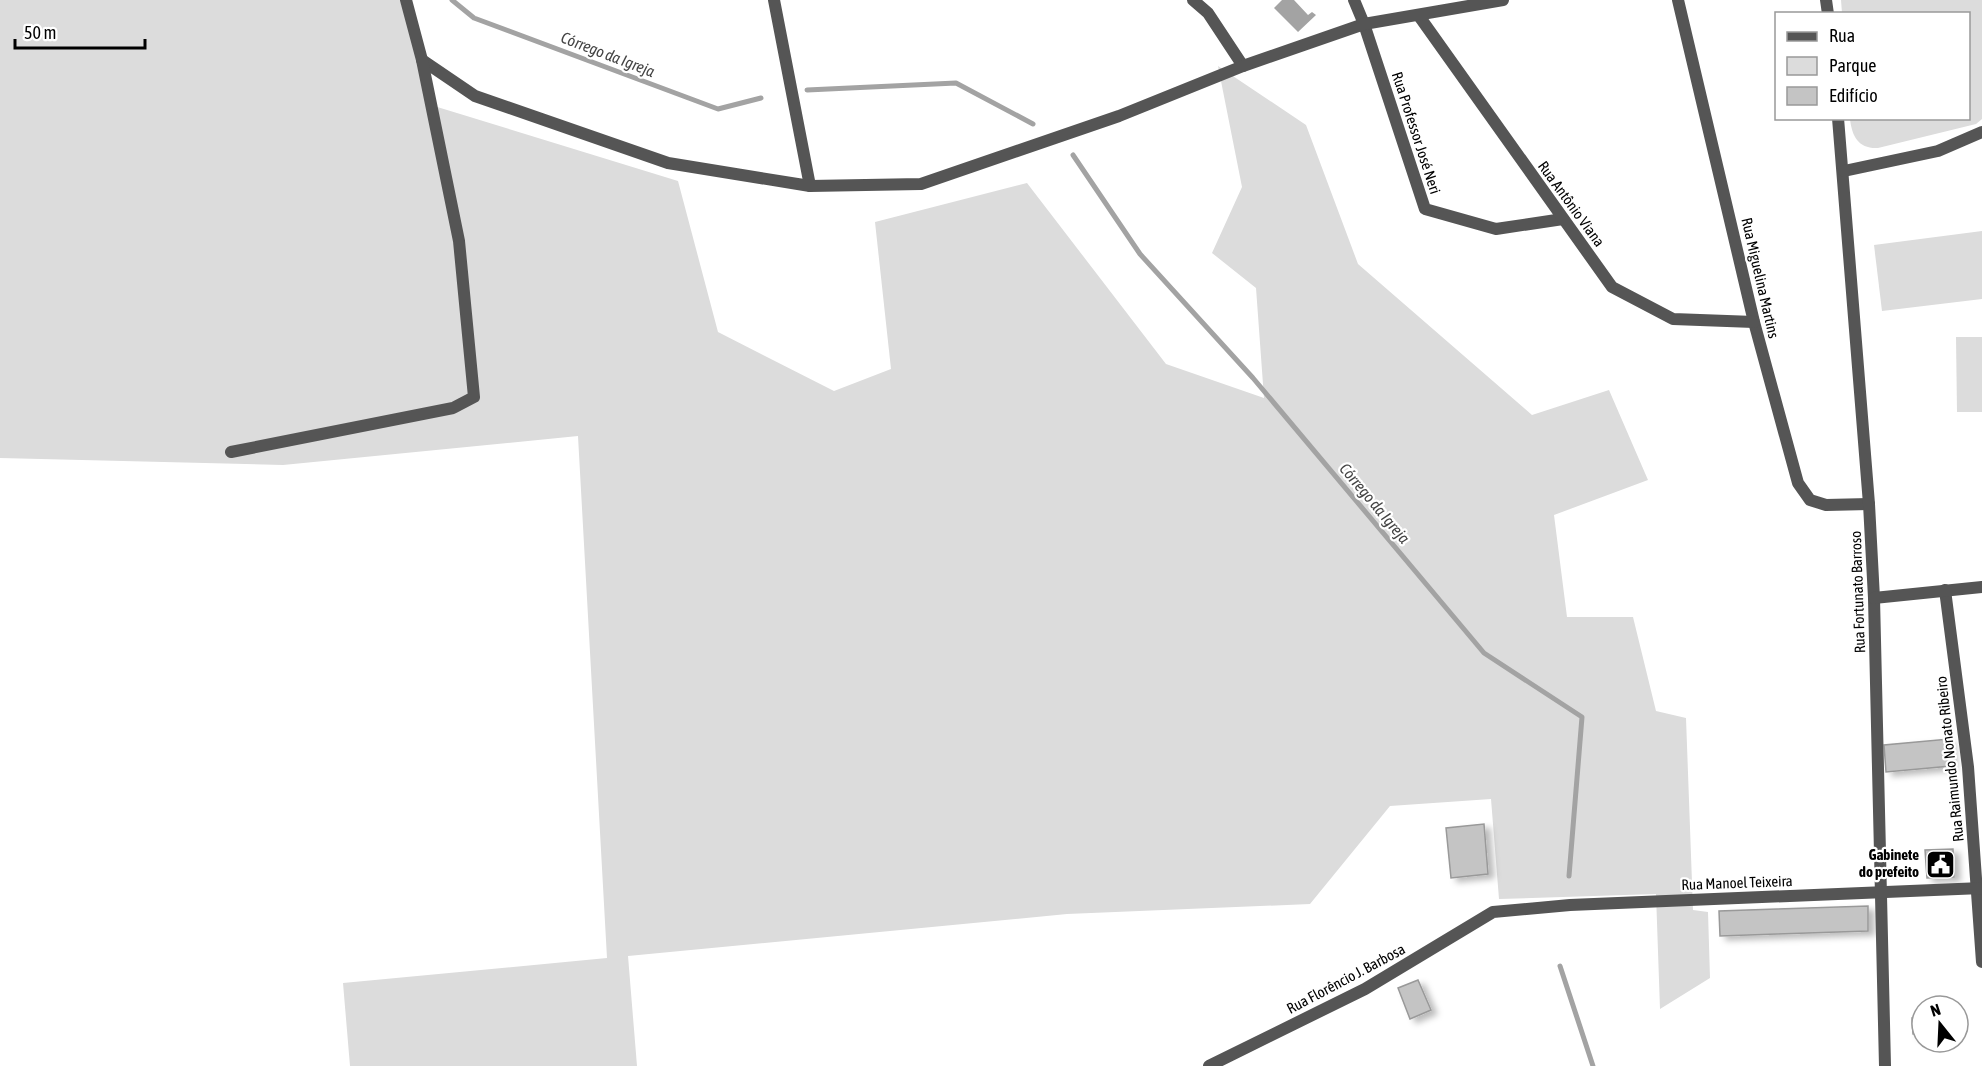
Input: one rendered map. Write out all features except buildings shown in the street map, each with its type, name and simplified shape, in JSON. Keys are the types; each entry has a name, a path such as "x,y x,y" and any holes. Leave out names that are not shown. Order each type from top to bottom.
{"street":[{"path":"231,452 453,408 474,397 459,241 422,60 405,0"},
{"path":"774,0 810,186"},
{"path":"1193,0 1208,13 1243,66"},
{"name":"Rua Professor José Neri","path":"1354,0 1365,24 1425,209 1496,229 1563,219"},
{"name":"Rua Miguelina Martins","path":"1678,0 1755,322 1798,483 1810,500 1826,505 1869,504"},
{"path":"422,60 475,96 668,163 810,186 921,184 1119,116 1243,66 1365,24 1495,1"},
{"name":"Rua Antônio Viana","path":"1419,16 1612,287 1673,319 1755,322"},
{"name":"Rua Fortunato Barroso","path":"1838,120 1869,504 1874,598 1885,1066"},
{"path":"1844,171 1938,151 1982,132"},
{"path":"1874,598 1982,587"},
{"name":"Rua Raimundo Nonato Ribeiro","path":"1945,590 1968,768 1979,888 1982,962"},
{"path":"1968,768 1982,767"},
{"name":"Rua Manoel Teixeira","path":"1493,912 1628,902 1979,888"},
{"name":"Rua Florêncio J. Barbosa","path":"1209,1066 1365,989 1493,912"}],"green space":[{"path":"0,0 400,0 434,106 678,181 718,332 834,391 891,369 875,222 1027,183 1166,364 1264,398 1256,288 1212,253 1242,187 1218,66 1306,125 1358,264 1532,415 1609,390 1648,480 1554,515 1567,617 1633,617 1656,711 1686,718 1693,910 1708,912 1710,978 1660,1009 1656,894 1499,899 1491,799 1390,806 1310,904 1067,914 628,956 637,1066 350,1066 343,983 607,958 578,436 283,465 0,458"},
{"path":"1841,0 1982,0 1982,119 1976,124 1878,148 1861,144 1855,136 1850,120 1970,120 1970,12 1842,12"},
{"path":"1982,231 1982,299 1882,311 1874,245"},
{"path":"1956,337 1982,337 1982,412 1957,412"}],"shaded area":[{"path":"1282,0 1294,0 1308,15 1312,12 1316,15 1298,32 1274,8"}],"waterway":[{"name":"Córrego da Igreja","path":"452,0 474,18 718,109 761,98"},
{"name":"Córrego da Igreja","path":"807,90 956,83 1033,124"},
{"name":"Córrego da Igreja","path":"1073,155 1140,254 1253,378 1484,653 1582,717 1569,876"},
{"name":"Córrego da Igreja","path":"1560,966 1593,1066"}],"place":[{"name":"Gabinete do prefeito","path":"1940,864"}]}
